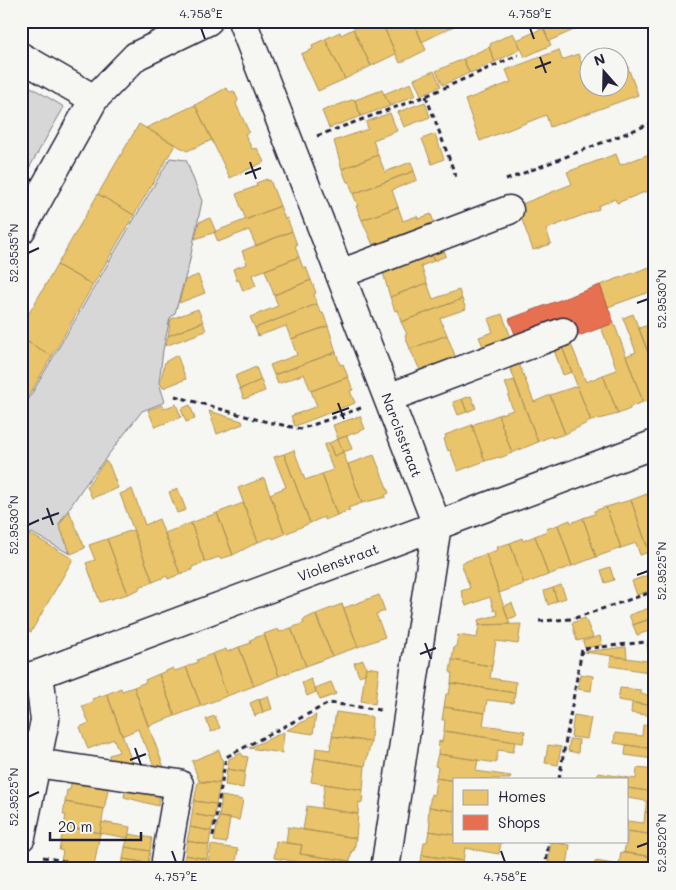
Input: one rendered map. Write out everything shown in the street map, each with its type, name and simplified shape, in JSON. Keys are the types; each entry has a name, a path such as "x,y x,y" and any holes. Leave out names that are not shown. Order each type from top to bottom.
{"street":[{"path":"21,230 94,99 136,56 208,21"},
{"name":"Narcisstraat","path":"242,21 437,525 385,869"},
{"path":"21,57 94,99"},
{"path":"340,274 509,210"},
{"path":"388,398 563,332"},
{"name":"Violenstraat","path":"30,676 655,444"},
{"path":"21,837 45,720 30,676"},
{"path":"36,763 179,784 166,860"}],"path":[{"path":"580,25 588,21"},
{"path":"290,146 426,96 518,55"},
{"path":"426,96 456,177"},
{"path":"498,182 655,122"},
{"path":"175,396 259,420 301,429 388,398"},
{"path":"540,621 572,619 655,591"},
{"path":"559,778 582,649 655,640"},
{"path":"213,836 226,757 329,703 408,714"},
{"path":"545,869 548,842"},
{"path":"40,856 104,869"}],"shaded area":[{"path":"21,81 64,107 21,182"},
{"path":"170,158 186,160 202,201 189,264 175,313 170,318 163,350 159,383 165,402 142,411 82,489 59,524 70,554 32,533 23,540 21,546 21,412"}],"building: Homes":[{"path":"364,21 381,21 396,54 371,66 353,29 365,23"},
{"path":"381,21 413,21 426,50 400,63"},
{"path":"413,21 444,21 448,29 422,42"},
{"path":"444,21 464,21 448,29"},
{"path":"561,21 572,21 576,29 549,41 544,29"},
{"path":"543,28 551,45 525,57 517,40"},
{"path":"353,29 371,66 345,79 325,39 340,32 341,35"},
{"path":"513,33 521,49 495,62 489,47 491,46 490,44"},
{"path":"325,39 345,79 318,91 301,54 313,49 312,45"},
{"path":"489,47 495,62 470,73 463,59"},
{"path":"559,50 562,60 578,54 578,98 628,98 628,68 638,95 550,127 546,115 480,141 465,100 511,82 506,70"},
{"path":"463,59 469,73 443,85 436,71"},
{"path":"434,71 441,86 421,95 414,79"},
{"path":"411,83 416,95 390,106 384,94"},
{"path":"226,88 230,92 234,91 238,100 236,104 249,132 245,134 252,149 257,148 264,162 230,178 195,105"},
{"path":"382,90 390,106 361,116 355,100"},
{"path":"354,99 361,116 329,128 322,111"},
{"path":"425,102 430,117 404,127 398,112"},
{"path":"195,105 212,140 187,151 146,128"},
{"path":"390,113 397,131 373,140 378,155 342,169 334,141 368,129 366,122"},
{"path":"139,124 175,145 134,215 98,194"},
{"path":"435,134 444,159 432,164 422,139"},
{"path":"655,152 655,188 617,203 615,199 598,206 599,209 546,229 551,244 533,250 517,206 572,184 567,172 616,154 620,165"},
{"path":"378,155 385,172 411,162 414,171 353,194 349,181 347,182 342,169"},
{"path":"414,171 417,180 392,190 398,207 362,220 353,194"},
{"path":"267,179 267,181 270,180 280,206 246,220 236,194 257,186 256,183"},
{"path":"98,194 134,215 93,285 57,265"},
{"path":"280,206 292,231 256,246 249,230 218,242 214,232"},
{"path":"398,207 403,221 417,216 418,219 431,214 434,223 373,245 362,220"},
{"path":"210,218 216,232 195,239 199,222"},
{"path":"292,231 299,257 252,275 256,286 243,291 233,269 247,264 242,251"},
{"path":"443,247 446,256 434,261 430,252"},
{"path":"430,252 434,261 421,266 427,283 390,297 382,269"},
{"path":"299,257 303,268 306,267 311,280 274,295 265,270"},
{"path":"57,265 93,285 52,356 21,338 21,327"},
{"path":"655,265 655,290 608,307 600,285"},
{"path":"198,275 205,293 179,303 185,280"},
{"path":"311,280 316,293 314,294 317,304 255,328 250,317 278,306 274,295"},
{"path":"427,283 433,299 459,290 462,299 401,322 398,310 395,311 390,297"},
{"path":"462,299 466,309 440,318 447,335 410,349 405,335 407,334 401,322"},
{"path":"317,304 328,326 291,339 286,326 258,336 255,328"},
{"path":"198,309 203,322 168,336 171,319"},
{"path":"502,314 512,340 485,351 479,337 493,332 488,319"},
{"path":"633,314 655,371 655,400 648,403 647,401 643,402 626,356 636,352 623,318"},
{"path":"203,322 206,331 165,346 168,336"},
{"path":"614,323 643,402 618,414 603,375 617,370 601,327"},
{"path":"649,325 655,341 655,371 639,328"},
{"path":"328,326 336,352 274,375 270,365 297,355 291,339"},
{"path":"447,335 457,361 422,374 410,349"},
{"path":"21,338 52,356 21,409"},
{"path":"571,344 586,382 603,375 618,414 591,421 562,347"},
{"path":"562,347 572,372 563,375 554,350"},
{"path":"336,352 340,365 343,364 348,377 311,391 304,374 278,384 274,375"},
{"path":"177,355 186,379 163,388 160,383 165,362"},
{"path":"519,364 534,402 550,395 565,434 552,438 551,436 538,442 510,367"},
{"path":"256,367 261,380 240,389 235,376"},
{"path":"348,377 353,390 350,391 355,403 295,426 291,416 317,406 311,391"},
{"path":"261,380 265,391 244,399 240,389"},
{"path":"514,380 538,442 512,453 498,415 513,410 505,383"},
{"path":"577,386 591,421 565,434 550,395"},
{"path":"471,396 476,408 467,412 462,399"},
{"path":"462,399 467,412 458,415 453,402"},
{"path":"176,404 181,417 155,427 148,410 162,405 163,409"},
{"path":"190,405 195,419 186,422 181,409"},
{"path":"209,411 242,421 243,424 217,434"},
{"path":"498,415 512,453 485,461 472,425"},
{"path":"360,416 365,429 338,439 333,425"},
{"path":"472,425 485,461 458,471 450,450 448,451 444,439 446,438 445,435"},
{"path":"347,436 352,449 343,452 338,439"},
{"path":"338,439 343,452 334,456 329,443"},
{"path":"329,443 334,456 343,452 362,503 348,508 350,510 337,515 322,474 333,470 324,445"},
{"path":"294,450 305,480 322,474 337,515 325,520 324,517 310,523 284,454"},
{"path":"284,454 310,523 285,534 270,494 286,487 274,457"},
{"path":"374,455 389,493 385,495 386,497 362,503 348,464"},
{"path":"105,461 109,464 118,488 92,498 87,486"},
{"path":"264,478 285,534 258,542 238,488"},
{"path":"132,489 145,525 159,519 180,574 168,579 167,576 153,582 120,494"},
{"path":"178,489 186,510 177,513 169,492"},
{"path":"655,491 655,565 654,565 631,500"},
{"path":"631,500 649,552 640,555 636,543 621,548 606,507"},
{"path":"243,503 258,542 233,555 217,513"},
{"path":"606,507 621,548 596,557 583,518 595,514 594,511"},
{"path":"69,511 85,548 71,554 59,525"},
{"path":"217,513 233,555 205,562 191,523"},
{"path":"583,518 596,557 572,566 558,525 570,520 571,523"},
{"path":"191,523 205,562 192,567 192,570 180,574 165,533"},
{"path":"558,525 572,566 548,575 535,536 547,531 546,529"},
{"path":"133,530 153,582 139,587 140,589 128,594 107,539"},
{"path":"30,534 73,559 31,632 21,627 21,548"},
{"path":"535,536 548,575 524,584 510,543 522,538 523,541"},
{"path":"107,539 128,594 100,602 86,563 95,560 89,545"},
{"path":"510,543 524,584 499,593 486,554 498,550 497,547"},
{"path":"486,554 510,624 479,625 478,620 498,615 496,610 494,611 490,597 466,606 461,591 470,588 461,563"},
{"path":"654,565 655,589 637,595 632,581 648,575 646,568"},
{"path":"610,567 614,580 605,583 601,570"},
{"path":"561,585 566,598 557,601 553,588"},
{"path":"553,588 557,601 548,605 544,591"},
{"path":"379,595 385,611 376,614 385,637 358,647 342,604 344,608"},
{"path":"512,603 517,616 508,619 504,606"},
{"path":"342,604 358,647 332,656 316,614"},
{"path":"655,606 655,617 633,625 629,615"},
{"path":"315,614 332,656 306,666 291,628 304,623 303,620"},
{"path":"655,617 655,629 637,635 633,625"},
{"path":"585,618 593,637 577,641 572,623"},
{"path":"521,624 518,644 496,641 492,666 452,660 458,635 477,638 479,625"},
{"path":"291,628 306,666 279,676 264,634 278,629 279,632"},
{"path":"264,634 279,676 254,686 239,647 251,643 250,640"},
{"path":"600,636 602,645 585,648 583,641"},
{"path":"655,643 655,662 650,662 647,644"},
{"path":"239,647 254,686 227,696 212,654 226,649 227,652"},
{"path":"626,647 627,658 584,652"},
{"path":"212,654 227,696 201,706 186,667"},
{"path":"611,656 655,662 655,673 610,666"},
{"path":"363,660 366,667 365,674 359,676 354,663"},
{"path":"452,660 492,666 490,678 516,682 515,693 451,683"},
{"path":"186,667 201,706 175,716 159,674 173,668 175,671"},
{"path":"366,667 379,669 375,704 361,701"},
{"path":"159,674 175,716 148,726 134,687"},
{"path":"580,674 593,676 591,691 578,689"},
{"path":"311,679 316,692 307,696 302,683"},
{"path":"331,682 336,694 320,700 315,688"},
{"path":"451,683 515,693 513,703 487,700 485,713 444,707 446,694 449,694"},
{"path":"134,687 166,773 156,771 138,729 122,736 107,694 121,688 122,691"},
{"path":"620,688 641,690 641,694 655,696 655,706 618,700"},
{"path":"107,694 135,770 108,767 109,755 119,752 114,739 88,749 80,727 89,723 82,706 93,702 92,699"},
{"path":"268,696 272,709 263,712 259,699"},
{"path":"259,699 263,712 255,716 250,703"},
{"path":"632,703 655,706 655,716 631,713"},
{"path":"444,707 485,713 483,725 525,731 523,743 444,731 445,720 442,720"},
{"path":"336,712 372,717 371,742 332,736"},
{"path":"316,715 313,734 287,730"},
{"path":"574,715 591,718 587,739 571,737"},
{"path":"215,716 220,728 211,732 206,719"},
{"path":"643,725 655,727 655,749 614,743 615,733 642,736"},
{"path":"444,731 515,742 513,752 498,750 496,763 438,754 439,741 442,742"},
{"path":"284,732 282,753 249,748"},
{"path":"332,736 371,742 365,766 315,758 316,748 330,750"},
{"path":"570,739 579,740 578,753 568,751"},
{"path":"548,745 561,747 558,765 545,763"},
{"path":"626,745 655,749 655,770 651,770 653,759 625,755"},
{"path":"219,750 223,762 220,783 199,781 192,761"},
{"path":"241,753 243,756 248,757 245,772 227,769 229,759"},
{"path":"438,754 478,760 476,771 511,776 510,778 453,778 453,781 436,778 438,767 435,766"},
{"path":"315,758 365,766 363,790 311,782"},
{"path":"637,768 655,770 655,792 628,788 628,778 598,778 598,773 636,779"},
{"path":"227,769 245,772 243,788 225,785"},
{"path":"72,778 109,785 104,809 65,802"},
{"path":"436,778 453,781 453,811 429,807 431,794 434,795"},
{"path":"198,782 220,783 216,804 194,801"},
{"path":"325,784 363,790 362,803 359,802 358,814 321,808"},
{"path":"126,787 160,793 158,806 124,797"},
{"path":"628,788 655,792 655,814 645,812 647,801 628,798"},
{"path":"222,796 243,800 239,820 219,817"},
{"path":"194,801 216,804 214,818 192,814"},
{"path":"65,802 104,809 100,833 64,826 66,815 63,815"},
{"path":"307,806 358,814 356,838 303,830"},
{"path":"429,807 453,811 453,835 429,831 430,820 428,820"},
{"path":"645,812 655,814 655,835 628,831 628,821 644,823"},
{"path":"192,814 214,818 211,831 190,827"},
{"path":"219,817 230,818 226,843 214,841"},
{"path":"102,822 130,827 128,838 100,833"},
{"path":"64,826 100,833 94,866 61,861 63,851 59,850"},
{"path":"190,827 211,831 209,845 187,841"},
{"path":"288,827 356,838 350,861 300,854 302,845 286,843"},
{"path":"429,831 453,835 453,842 501,842 499,854 465,848 463,861 422,855 424,842 427,842"},
{"path":"628,831 655,835 655,857 624,853 626,842 628,842"},
{"path":"129,834 152,838 150,851 125,847"},
{"path":"187,841 209,845 207,859 185,855"},
{"path":"276,841 302,845 300,854 350,861 349,869 298,869 299,862 274,858"},
{"path":"551,842 570,845 567,866 548,862"},
{"path":"211,845 238,849 235,868 208,864"},
{"path":"125,847 150,851 148,863 123,859"},
{"path":"621,852 655,857 655,869 594,869 595,861 619,865"},
{"path":"185,855 207,859 205,869 182,869"},
{"path":"422,855 463,861 461,869 423,869 420,867"},
{"path":"123,859 148,863 147,869 121,869"},
{"path":"552,864 575,867 574,869 551,869"},
{"path":"61,865 85,869 60,869"}],"building: Shops":[{"path":"600,285 614,323 573,338 518,342 509,319"}]}
